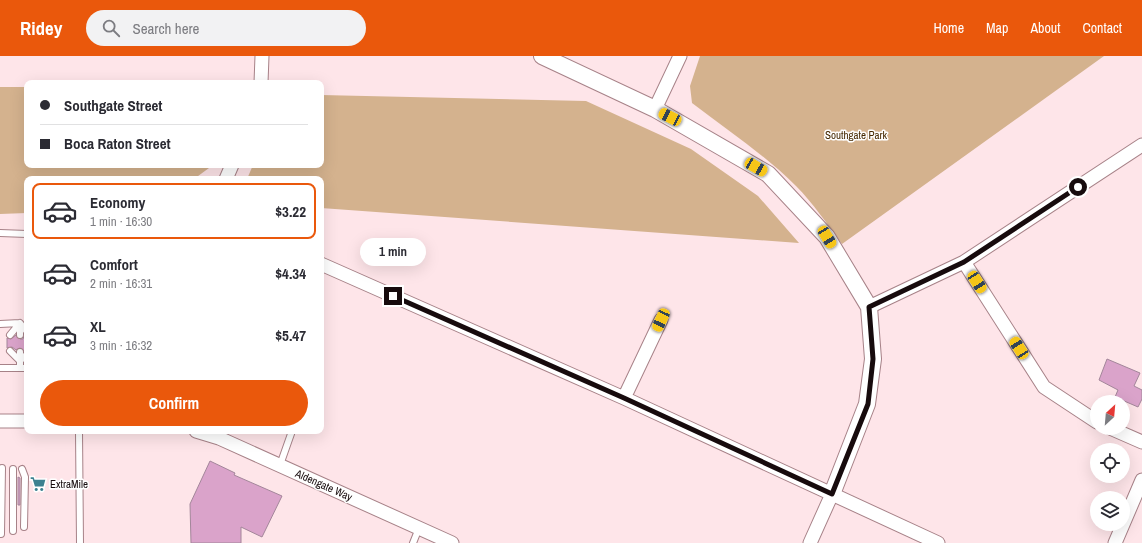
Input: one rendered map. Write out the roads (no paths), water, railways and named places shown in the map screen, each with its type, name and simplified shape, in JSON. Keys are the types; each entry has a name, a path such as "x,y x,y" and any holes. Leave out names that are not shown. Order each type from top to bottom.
{"street":[{"path":"261,80 262,56"},
{"path":"542,56 655,109 768,174 827,237 869,307 873,359 868,404 832,494 810,543"},
{"path":"655,109 680,56"},
{"path":"869,307 964,262 1142,145"},
{"path":"964,262 1044,387 1090,417"},
{"path":"324,265 624,398 938,543"},
{"path":"624,398 661,320"},
{"path":"0,421 24,421"},
{"name":"Aldengate Way","path":"206,434 219,438 419,528 433,539 452,543"},
{"path":"1126,435 1142,442"},
{"path":"1115,543 1142,480"}],"lane":[{"path":"0,233 24,234"},
{"path":"0,324 20,324 24,329"},
{"path":"10,335 20,324"},
{"path":"20,324 20,335"},
{"path":"10,352 23,366"},
{"path":"20,352 23,366"},
{"path":"0,368 23,366"},
{"path":"79,434 80,543"},
{"path":"280,465 291,434"},
{"path":"1,534 2,468"},
{"path":"13,468 13,531"},
{"path":"22,468 25,477 24,527"},
{"path":"413,543 419,528"}],"place":[{"name":"ExtraMile","path":"38,484"}],"park label":[{"name":"Southgate Park","path":"856,135"}]}
